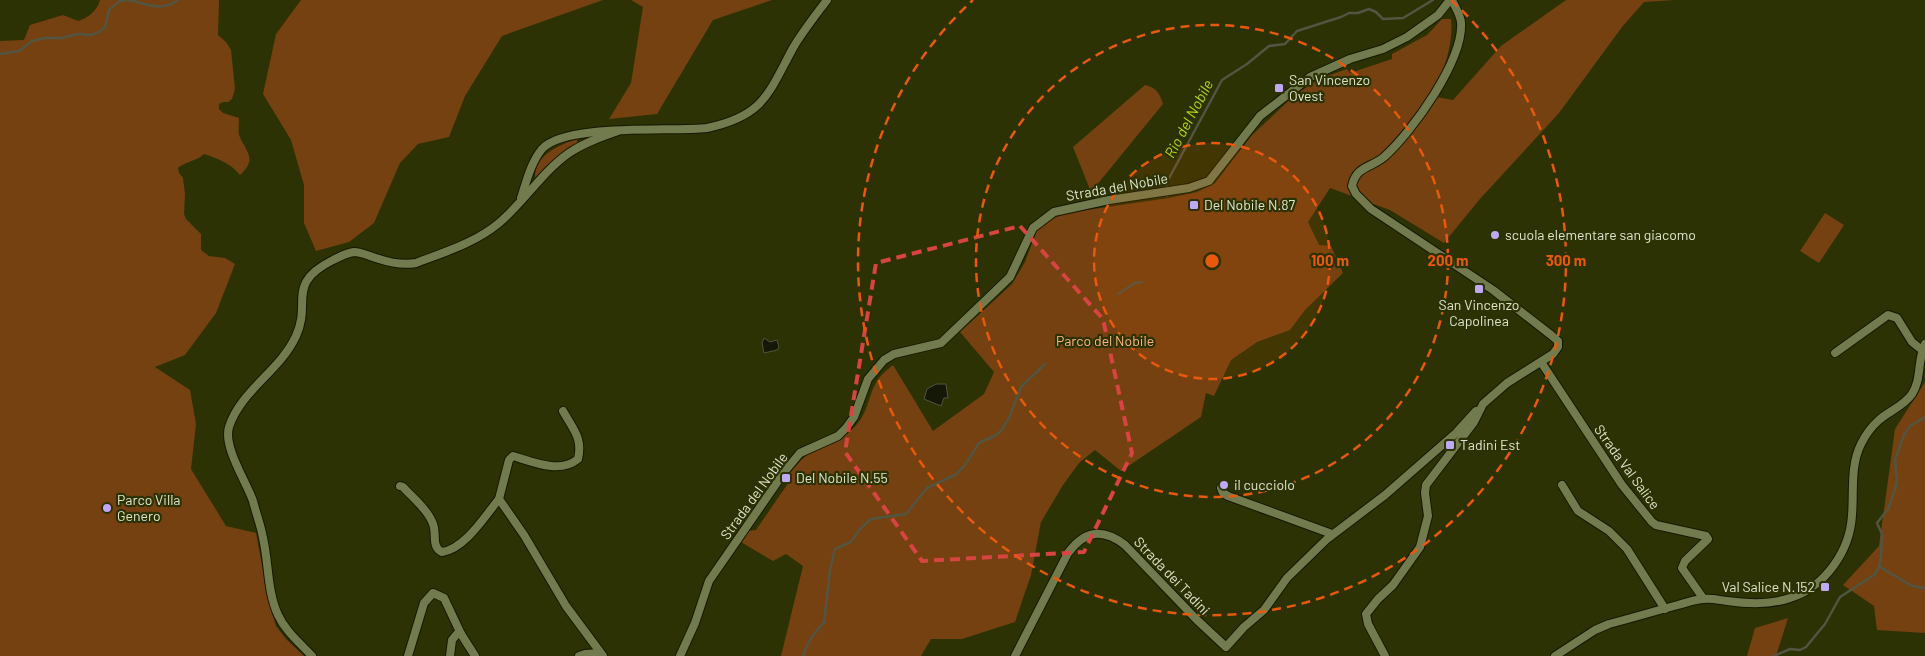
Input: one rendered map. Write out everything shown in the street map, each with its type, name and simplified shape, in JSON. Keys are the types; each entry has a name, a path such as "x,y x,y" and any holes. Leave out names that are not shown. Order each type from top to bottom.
{"street":[{"path":"520,200 528,177 543,148 560,139 602,131 707,128 722,125 746,116 757,107 771,90 802,33 827,0"},
{"path":"1224,656 1226,647 1244,627 1264,610 1287,578 1332,534 1385,495 1456,433 1506,383 1556,351 1558,347 1558,341 1493,290 1371,209 1356,194 1352,186 1357,173 1384,158 1410,128 1440,87 1459,39 1461,21 1451,0"},
{"name":"Strada del Nobile","path":"680,656 695,623 709,581 784,471 800,453 838,436 846,428 854,417 868,379 884,360 894,354 941,343 1010,277 1033,228 1054,212 1075,206 1188,188 1209,181 1260,116 1310,77 1350,59 1383,49 1407,37 1438,15 1451,0"},
{"path":"312,656 283,624 273,603 263,538 249,492 229,446 228,439 230,425 246,398 275,368 294,341 299,329 303,288 306,281 314,272 330,261 352,252 398,264 416,263 469,243 488,231 506,216 552,167 568,154 581,145 618,131"},
{"path":"1555,656 1595,630 1609,624 1703,598 1742,603 1775,602 1808,590 1826,576 1844,549 1850,531 1855,461 1860,445 1878,421 1911,395 1916,386 1924,347 1912,342 1897,318 1888,315 1835,353"},
{"name":"Strada Val Salice","path":"1540,362 1622,485 1652,522 1656,526 1706,536 1708,539 1685,562 1682,568 1703,598"},
{"path":"1385,656 1368,624 1366,614 1393,585 1417,552 1422,542 1428,516 1425,493 1426,485 1474,422 1483,404"},
{"path":"400,486 430,517 434,527 435,546 437,549 442,552 452,549 466,539 499,499 509,460 513,456 542,465 571,465 578,459 579,437 563,411"},
{"path":"1562,486 1578,510 1609,531 1627,548 1665,609"},
{"path":"1221,488 1223,493 1228,496 1332,534"},
{"path":"499,499 524,535 566,606 602,654"},
{"name":"Strada dei Tadini","path":"1015,656 1068,553 1085,536 1095,534 1105,534 1116,538 1226,647"},
{"path":"408,656 424,603 433,593 444,598 474,656"},
{"path":"450,656 452,640 457,634 461,634"},
{"path":"580,656 585,654 602,654"}],"highlighted area":[{"path":"1020,226 1103,319 1132,453 1084,552 922,561 845,452 876,263"}],"green space":[{"path":"100,0 219,0 218,35 231,50 235,89 232,99 219,104 219,109 223,113 239,118 239,135 249,155 249,160 240,175 224,162 204,154 178,168 183,178 185,194 184,214 186,219 201,234 201,250 209,256 225,258 235,264 216,313 185,355 155,367 190,390 196,424 191,469 226,526 256,533 269,603 276,626 286,639 304,656 0,656 0,41 24,40 30,25 63,15 78,21 82,20 94,11"},
{"path":"301,0 603,0 502,36 465,96 449,137 418,144 400,163 374,223 349,242 316,251 304,223 304,185 291,140 263,94 276,34"},
{"path":"631,0 772,0 713,20 657,114 609,119 631,83 643,7"},
{"name":"Parco del Nobile","path":"1566,0 1674,0 1644,2 1622,27 1559,113 1479,200 1444,243 1390,210 1330,188 1308,222 1319,245 1331,246 1343,273 1305,310 1290,330 1257,342 1231,360 1214,396 1206,393 1201,417 1121,471 1095,450 1079,463 1063,485 1041,522 1031,575 1015,622 962,639 931,639 921,656 781,656 803,566 786,554 773,561 741,542 748,531 756,530 789,482 786,478 798,463 806,456 852,429 858,423 865,412 879,378 893,365 933,431 984,394 994,372 960,332 1012,284 1025,262 1037,230 1049,220 1066,213 1169,198 1197,192 1215,183 1252,135 1295,95 1319,79 1347,69 1350,73 1392,59 1392,54 1427,35 1442,19 1451,19 1451,38 1443,70 1431,96 1453,100 1501,46"},
{"path":"1145,85 1152,87 1157,92 1163,104 1091,192 1073,147"},
{"path":"577,139 577,144 541,176 535,178 536,170 543,157 563,144"},
{"path":"1825,213 1844,225 1819,263 1800,251"},
{"path":"1925,382 1925,633 1877,630 1874,606 1843,585 1879,546 1895,429"},
{"path":"1788,618 1776,656 1747,656 1755,628"}],"shaded area":[{"path":"764,338 770,342 777,340 779,347 777,350 764,353 762,343"},
{"path":"936,384 946,384 948,398 944,398 941,406 924,399 927,389"}],"waterway":[{"path":"0,54 19,51 32,41 45,38 62,38 77,34 91,35 99,32 105,27 109,10 120,1 127,0"},
{"path":"128,0 159,7 178,0"},
{"name":"Rio del Nobile","path":"1167,196 1167,182 1222,80 1247,64 1269,46 1285,44 1297,31 1349,13 1358,13 1369,9 1376,12 1383,19 1403,18 1433,0"},
{"name":"Rio del Nobile","path":"1118,294 1135,283 1142,282"},
{"name":"Rio del Nobile","path":"803,656 811,638 824,623 830,570 835,549 851,542 860,529 871,519 906,514 927,488 955,475 965,465 979,443 1001,431 1009,418 1021,387 1045,364"},
{"path":"1774,656 1790,649 1800,650 1806,647 1825,624 1840,597 1874,575 1879,567 1881,557 1882,534 1877,523 1888,509 1895,490 1897,479 1895,460 1904,435 1910,426 1925,417"},
{"path":"1880,567 1912,586 1925,588"}],"place":[{"name":"San Vincenzo Ovest","path":"1279,88"},
{"name":"Del Nobile N.87","path":"1194,205"},
{"name":"scuola elementare san giacomo","path":"1495,235"},
{"name":"San Vincenzo Capolinea","path":"1479,289"},
{"name":"Tadini Est","path":"1450,445"},
{"name":"Del Nobile N.55","path":"786,478"},
{"name":"il cucciolo","path":"1224,485"},
{"name":"Parco Villa Genero","path":"107,508"},
{"name":"Val Salice N.152","path":"1825,587"}]}
